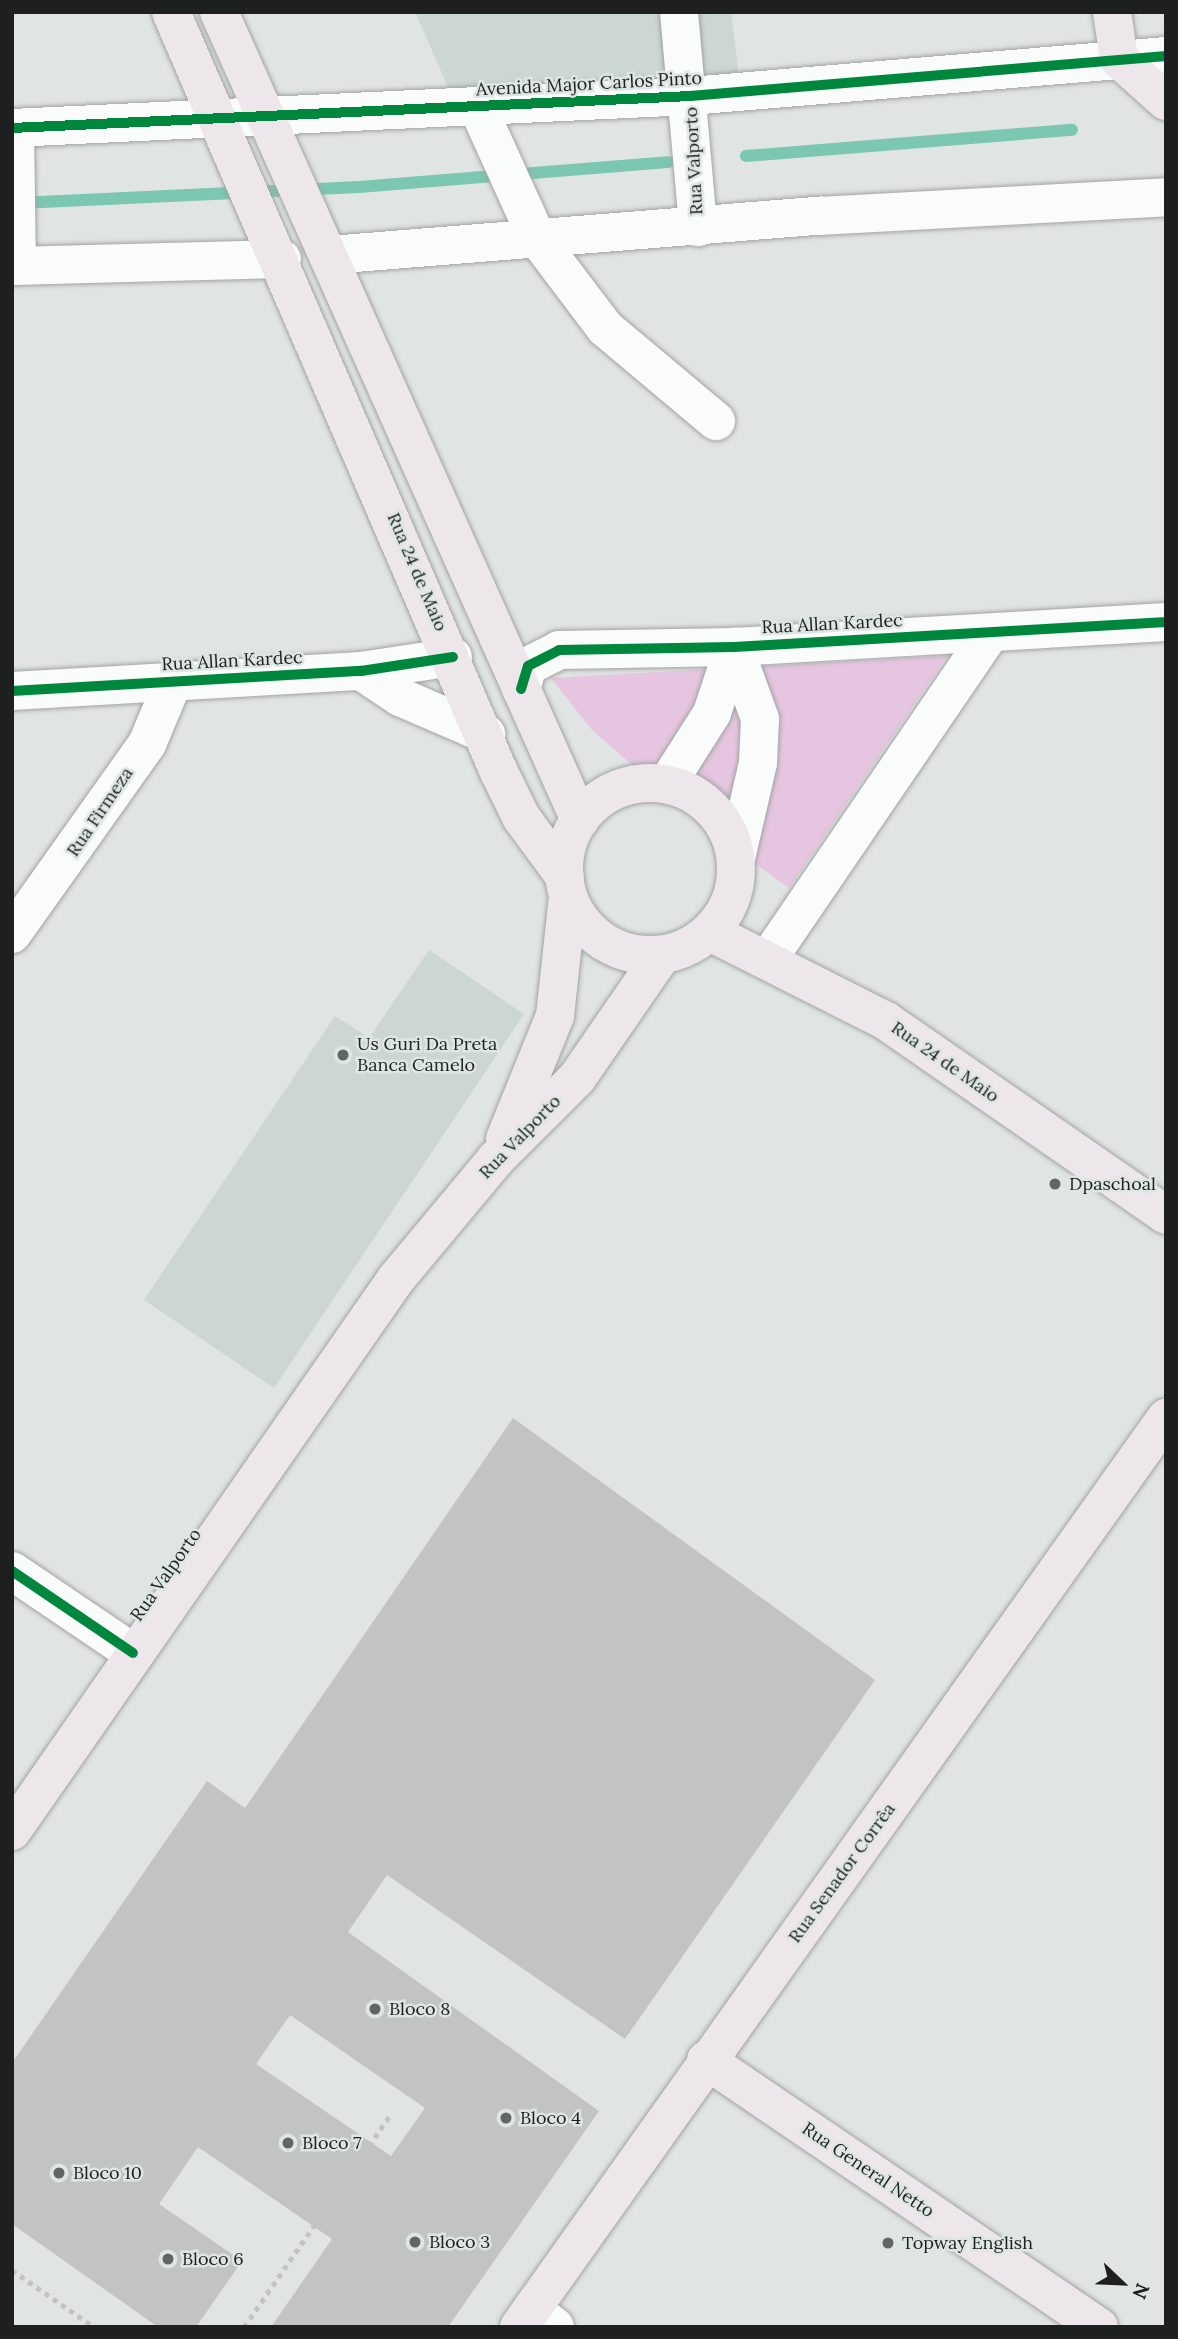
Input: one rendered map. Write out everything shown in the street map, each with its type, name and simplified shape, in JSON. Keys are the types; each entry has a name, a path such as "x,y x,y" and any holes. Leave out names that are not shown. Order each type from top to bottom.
{"main road":[{"name":"Rua 24 de Maio","path":"171,12 282,260 521,817 567,887 577,916 609,946 635,955 662,955 687,948 709,932 726,911 736,858"},
{"path":"219,12 521,689 550,762 580,820"},
{"path":"1112,12 1119,60 1166,101"},
{"path":"486,734 550,762"},
{"path":"496,1159 555,1016 567,887 565,857 580,820 614,791 667,784 714,810 736,858"},
{"name":"Rua 24 de Maio","path":"709,932 768,959 886,1021 1166,1214"},
{"name":"Rua Valporto","path":"12,1831 133,1653 396,1279 496,1159 577,1078 662,955"},
{"name":"Rua Senador Corrêa","path":"535,2321 706,2060 1166,1418"},
{"name":"Rua General Netto","path":"706,2060 1099,2327"}],"street":[{"name":"Rua Valporto","path":"679,12 691,115 697,213"},
{"name":"Avenida Major Carlos Pinto","path":"14,128 224,133 270,125 478,108 691,115 1166,56"},
{"path":"478,108 493,148 530,224 605,328 716,421"},
{"path":"14,128 15,257 282,260"},
{"path":"324,243 530,224 697,213 1166,197"},
{"name":"Rua Allan Kardec","path":"521,689 528,666 559,650 734,647 1166,622"},
{"path":"768,959 990,633"},
{"path":"667,784 712,713 734,647"},
{"path":"734,647 760,719 758,763 736,858"},
{"name":"Rua Allan Kardec","path":"12,691 361,671 453,657"},
{"path":"361,671 400,697 486,734"},
{"name":"Rua Firmeza","path":"12,934 146,744 173,682"},
{"path":"12,1571 133,1653"}],"path":[{"path":"244,2327 390,2115"},
{"path":"12,2270 94,2327"}],"shaded area":[{"path":"415,12 731,12 739,76 452,96"},
{"path":"947,656 789,888 691,816 592,730 551,678"},
{"path":"429,950 524,1014 274,1388 144,1300 335,1016 369,1038"}],"building":[{"path":"513,1418 875,1680 625,2039 387,1875 348,1932 599,2111 448,2327 271,2327 332,2239 198,2147 159,2204 242,2261 196,2327 158,2327 12,2224 12,2063 207,1781 245,1808","holes":["290,2015 425,2108 391,2156 256,2064"]}],"waterway":[{"path":"746,156 1072,130"},
{"path":"20,203 359,187 668,162"}],"cycle path":[{"path":"12,128 690,96 1166,56"},
{"path":"521,689 528,666 559,650 734,647 1166,622"},
{"path":"12,691 361,671 453,657"},
{"path":"12,1571 133,1653"}],"place":[{"name":"Us Guri Da Preta Banca Camelo","path":"343,1055"},
{"name":"Dpaschoal","path":"1055,1184"},
{"name":"Bloco 8","path":"375,2009"},
{"name":"Bloco 4","path":"506,2118"},
{"name":"Bloco 7","path":"288,2143"},
{"name":"Bloco 10","path":"59,2173"},
{"name":"Bloco 3","path":"415,2242"},
{"name":"Topway English","path":"888,2243"},
{"name":"Bloco 6","path":"168,2259"}]}
